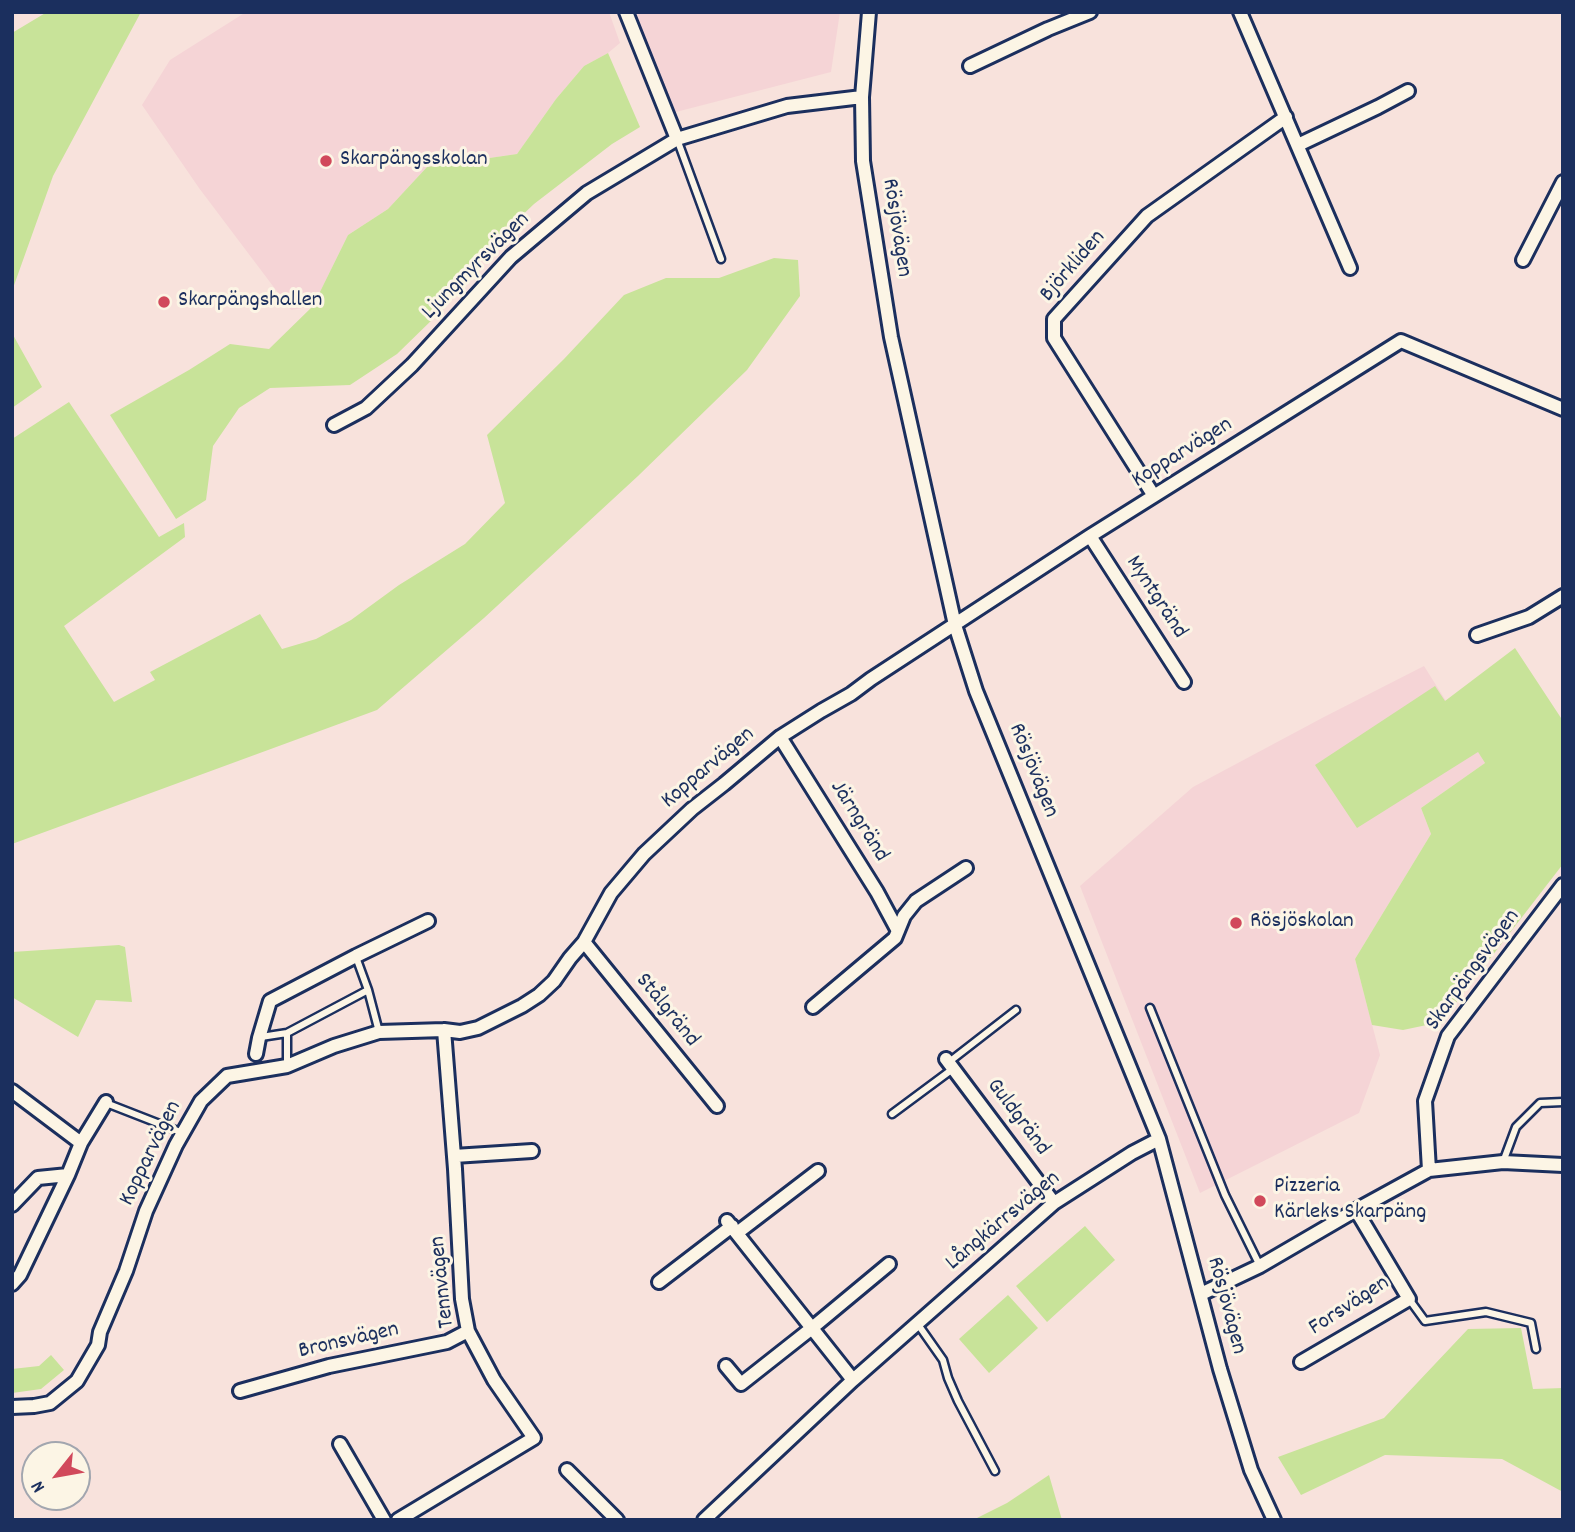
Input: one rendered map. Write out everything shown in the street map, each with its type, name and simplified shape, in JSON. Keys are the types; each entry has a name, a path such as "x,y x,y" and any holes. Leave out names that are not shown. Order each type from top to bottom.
{"street":[{"path":"626,12 677,138"},
{"name":"Rösjövägen","path":"869,12 862,97 863,161 891,337 955,625 976,691 1159,1139 1220,1369 1251,1470 1274,1520"},
{"path":"970,66 1090,12"},
{"path":"1240,12 1350,268"},
{"path":"1298,145 1408,91"},
{"name":"Ljungmyrsvägen","path":"334,425 366,408 412,365 511,257 587,193 677,138 787,106 862,97"},
{"name":"Björkliden","path":"1154,496 1054,338 1054,318 1147,216 1286,117"},
{"path":"1523,260 1563,182"},
{"name":"Kopparvägen","path":"12,1406 50,1403 77,1381 98,1345 100,1332 126,1271 146,1211 183,1133 201,1101 227,1076 287,1066 334,1046 379,1032 460,1032 478,1028 522,1006 554,981 584,942 611,893 644,853 692,809 780,737 851,694 871,678 1090,536 1401,341 1563,409"},
{"name":"Myntgränd","path":"1090,536 1184,682"},
{"path":"1477,635 1529,617 1563,596"},
{"name":"Järngränd","path":"780,737 898,930"},
{"path":"813,1007 895,938 904,916 916,901 966,868"},
{"name":"Skarpängsvägen","path":"1429,1170 1425,1101 1448,1036 1563,885"},
{"path":"256,1054 270,1002 428,921"},
{"name":"Stålgränd","path":"584,942 717,1106"},
{"name":"Tennvägen","path":"398,1520 534,1438 494,1380 468,1331 462,1299 444,1030"},
{"name":"Guldgränd","path":"950,1063 1054,1203"},
{"path":"12,1091 81,1143"},
{"path":"12,1284 20,1275 81,1143 106,1102"},
{"name":"Långkärrsvägen","path":"704,1520 853,1380 1054,1203 1159,1139"},
{"path":"454,1156 532,1151"},
{"path":"1201,1294 1260,1266 1356,1209 1429,1170 1503,1162 1563,1165"},
{"path":"659,1282 732,1227 818,1171"},
{"path":"12,1205 38,1178 68,1175"},
{"name":"Forsvägen","path":"1301,1362 1409,1299 1356,1209"},
{"path":"732,1227 853,1380"},
{"path":"726,1366 741,1384 889,1264"},
{"name":"Bronsvägen","path":"240,1391 330,1366 447,1342 468,1331"},
{"path":"340,1444 384,1520"},
{"path":"567,1470 617,1520"}],"lane":[{"path":"677,138 721,258"},
{"path":"356,956 379,1032"},
{"path":"259,1038 287,1033 368,990"},
{"path":"1150,1008 1225,1195 1260,1266"},
{"path":"892,1114 1016,1010"},
{"path":"287,1033 287,1066"},
{"path":"106,1102 183,1133"},
{"path":"1503,1162 1516,1127 1540,1103 1563,1102"},
{"path":"1409,1299 1425,1321 1486,1312 1531,1322 1536,1349"},
{"path":"917,1323 943,1360 958,1401 996,1471"}],"shaded area":[{"name":"Skarpängsskolan","path":"246,12 609,12 620,43 584,66 556,99 517,154 427,167 388,209 348,235 313,306 291,310 199,188 142,105 170,60"},
{"path":"633,12 840,12 831,72 672,113"},
{"name":"Rösjöskolan","path":"1424,666 1485,763 1421,808 1431,834 1355,959 1380,1055 1359,1113 1200,1193 1080,886 1193,787"}],"green space":[{"path":"47,12 141,12 53,176 12,291 12,33"},
{"path":"608,53 640,127 612,144 534,204 491,245 436,316 397,354 350,385 270,388 239,408 213,446 206,500 176,519 110,415 230,344 269,349 313,306 348,235 388,209 427,167 517,154 556,99 584,66"},
{"path":"774,258 798,260 800,296 747,370 638,476 484,618 377,710 12,844 12,439 69,402 159,537 184,523 185,537 64,626 114,702 155,680 150,672 260,614 282,649 316,639 351,620 399,585 465,544 505,503 487,435 624,295 666,278 719,278"},
{"path":"12,333 42,387 12,408"},
{"path":"1515,648 1563,721 1563,864 1441,1022 1403,1030 1372,1025 1355,959 1431,834 1421,808 1485,763 1478,752 1357,828 1315,765 1435,686 1445,701"},
{"path":"119,945 125,947 132,1002 96,1000 78,1037 12,997 12,952"},
{"path":"1085,1226 1115,1260 1047,1322 1016,1286"},
{"path":"1008,1295 1038,1328 989,1373 959,1339"},
{"path":"1521,1328 1533,1389 1563,1388 1563,1492 1502,1459 1385,1455 1301,1495 1278,1457 1384,1418 1468,1329"},
{"path":"51,1355 64,1370 41,1389 12,1393 12,1369 39,1366"},
{"path":"1049,1475 1062,1520 973,1520 1007,1503"}],"place":[{"name":"Skarpängsskolan","path":"326,161"},
{"name":"Skarpängshallen","path":"164,302"},
{"name":"Rösjöskolan","path":"1236,923"},
{"name":"Pizzeria Kärleks Skarpäng","path":"1260,1201"}]}
